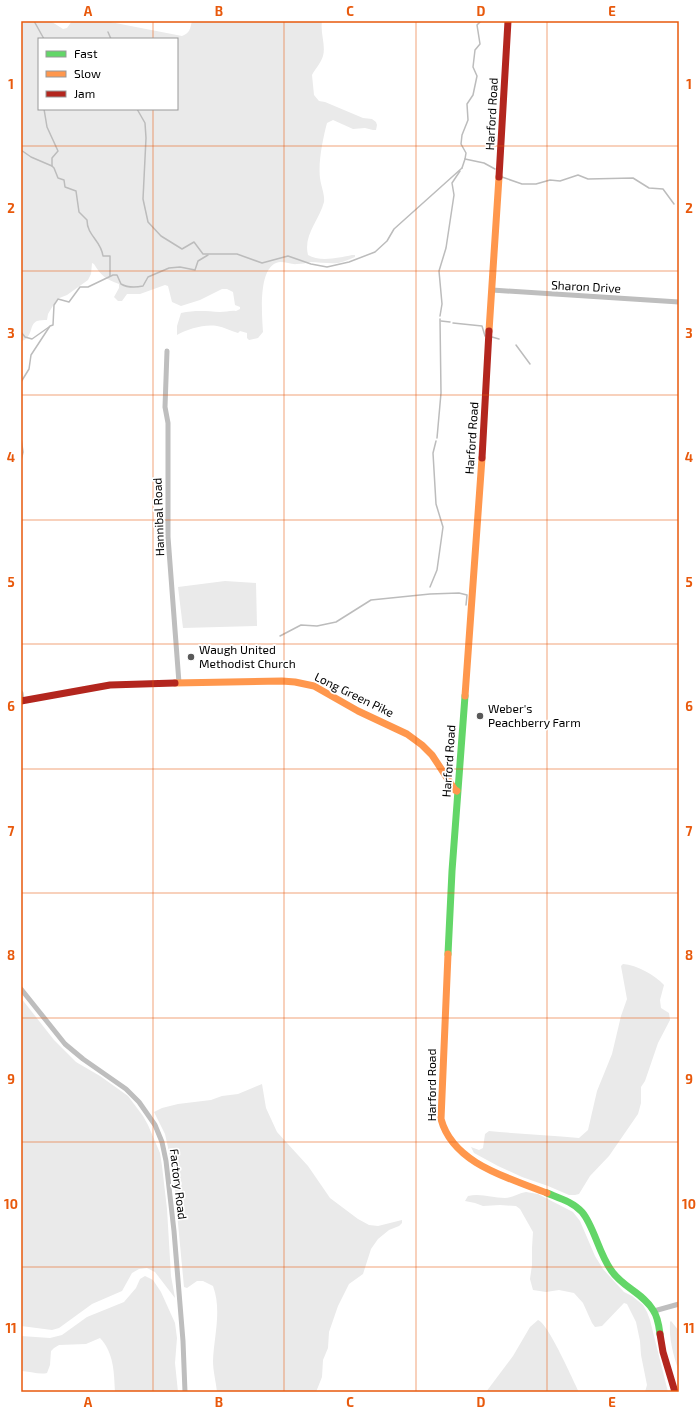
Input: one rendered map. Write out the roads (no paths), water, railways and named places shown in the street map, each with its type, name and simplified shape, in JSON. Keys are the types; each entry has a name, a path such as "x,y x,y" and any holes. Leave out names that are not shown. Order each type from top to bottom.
{"main road":[{"name":"Harford Road","path":"508,21 480,487 450,904 441,1113 443,1127 448,1136 458,1148 476,1163 569,1202 578,1208 588,1221 601,1253 611,1271 623,1283 645,1299 654,1311 675,1392"},
{"name":"Long Green Pike","path":"22,701 103,686 179,683 304,682 315,686 359,711 396,727 414,738 435,759 457,791"}],"street":[{"name":"Sharon Drive","path":"492,290 679,302"},
{"name":"Hannibal Road","path":"167,351 165,407 168,423 168,537 179,683"},
{"path":"21,693 22,701"},
{"name":"Factory Road","path":"21,989 65,1044 133,1095 145,1109 160,1137 166,1161 174,1231 183,1341 185,1392"},
{"path":"654,1311 679,1304"}],"waterway":[{"path":"34,21 43,38"},
{"path":"462,168 466,153 461,144 462,135 468,120 467,104 473,95 477,76 473,67 475,50 480,44 477,25 481,21"},
{"path":"108,32 111,38"},
{"path":"44,110 47,127 58,151 52,158 52,166"},
{"path":"138,110 145,123 146,138 143,199 148,222 161,236 182,249 194,242 203,254 237,254 262,263 288,256 311,264 327,267 349,262 375,252 387,241 394,229 462,168"},
{"path":"21,150 31,157 52,166 58,178 64,180 65,187 76,191 79,212 87,220 89,230 100,246 103,256 110,256 110,276"},
{"path":"465,159 484,163 495,169"},
{"path":"440,316 442,304 439,271 446,248 454,195 452,183 460,171"},
{"path":"502,177 522,184 536,184 550,180 560,181 578,175 588,179 633,178 649,188 663,189 674,204"},
{"path":"21,382 29,369 31,355 50,326 53,325 54,305 58,299 69,302 80,287 88,287 113,275 117,275 121,284 126,286 143,286 148,277 169,268 180,267 195,270 198,261 208,255"},
{"path":"437,438 441,393 440,319"},
{"path":"441,321 450,322"},
{"path":"453,323 482,326 485,336"},
{"path":"21,332 25,337 32,339 49,327"},
{"path":"492,337 499,339"},
{"path":"516,345 530,364"},
{"path":"21,438 23,452 21,461"},
{"path":"430,587 437,570 443,527 436,504 433,453 436,441"},
{"path":"280,636 301,625 317,626 336,622 371,600 430,594 459,593 467,595 466,605"}],"place":[{"name":"Waugh United Methodist Church","path":"191,657"},
{"name":"Weber's Peachberry Farm","path":"480,716"}]}
